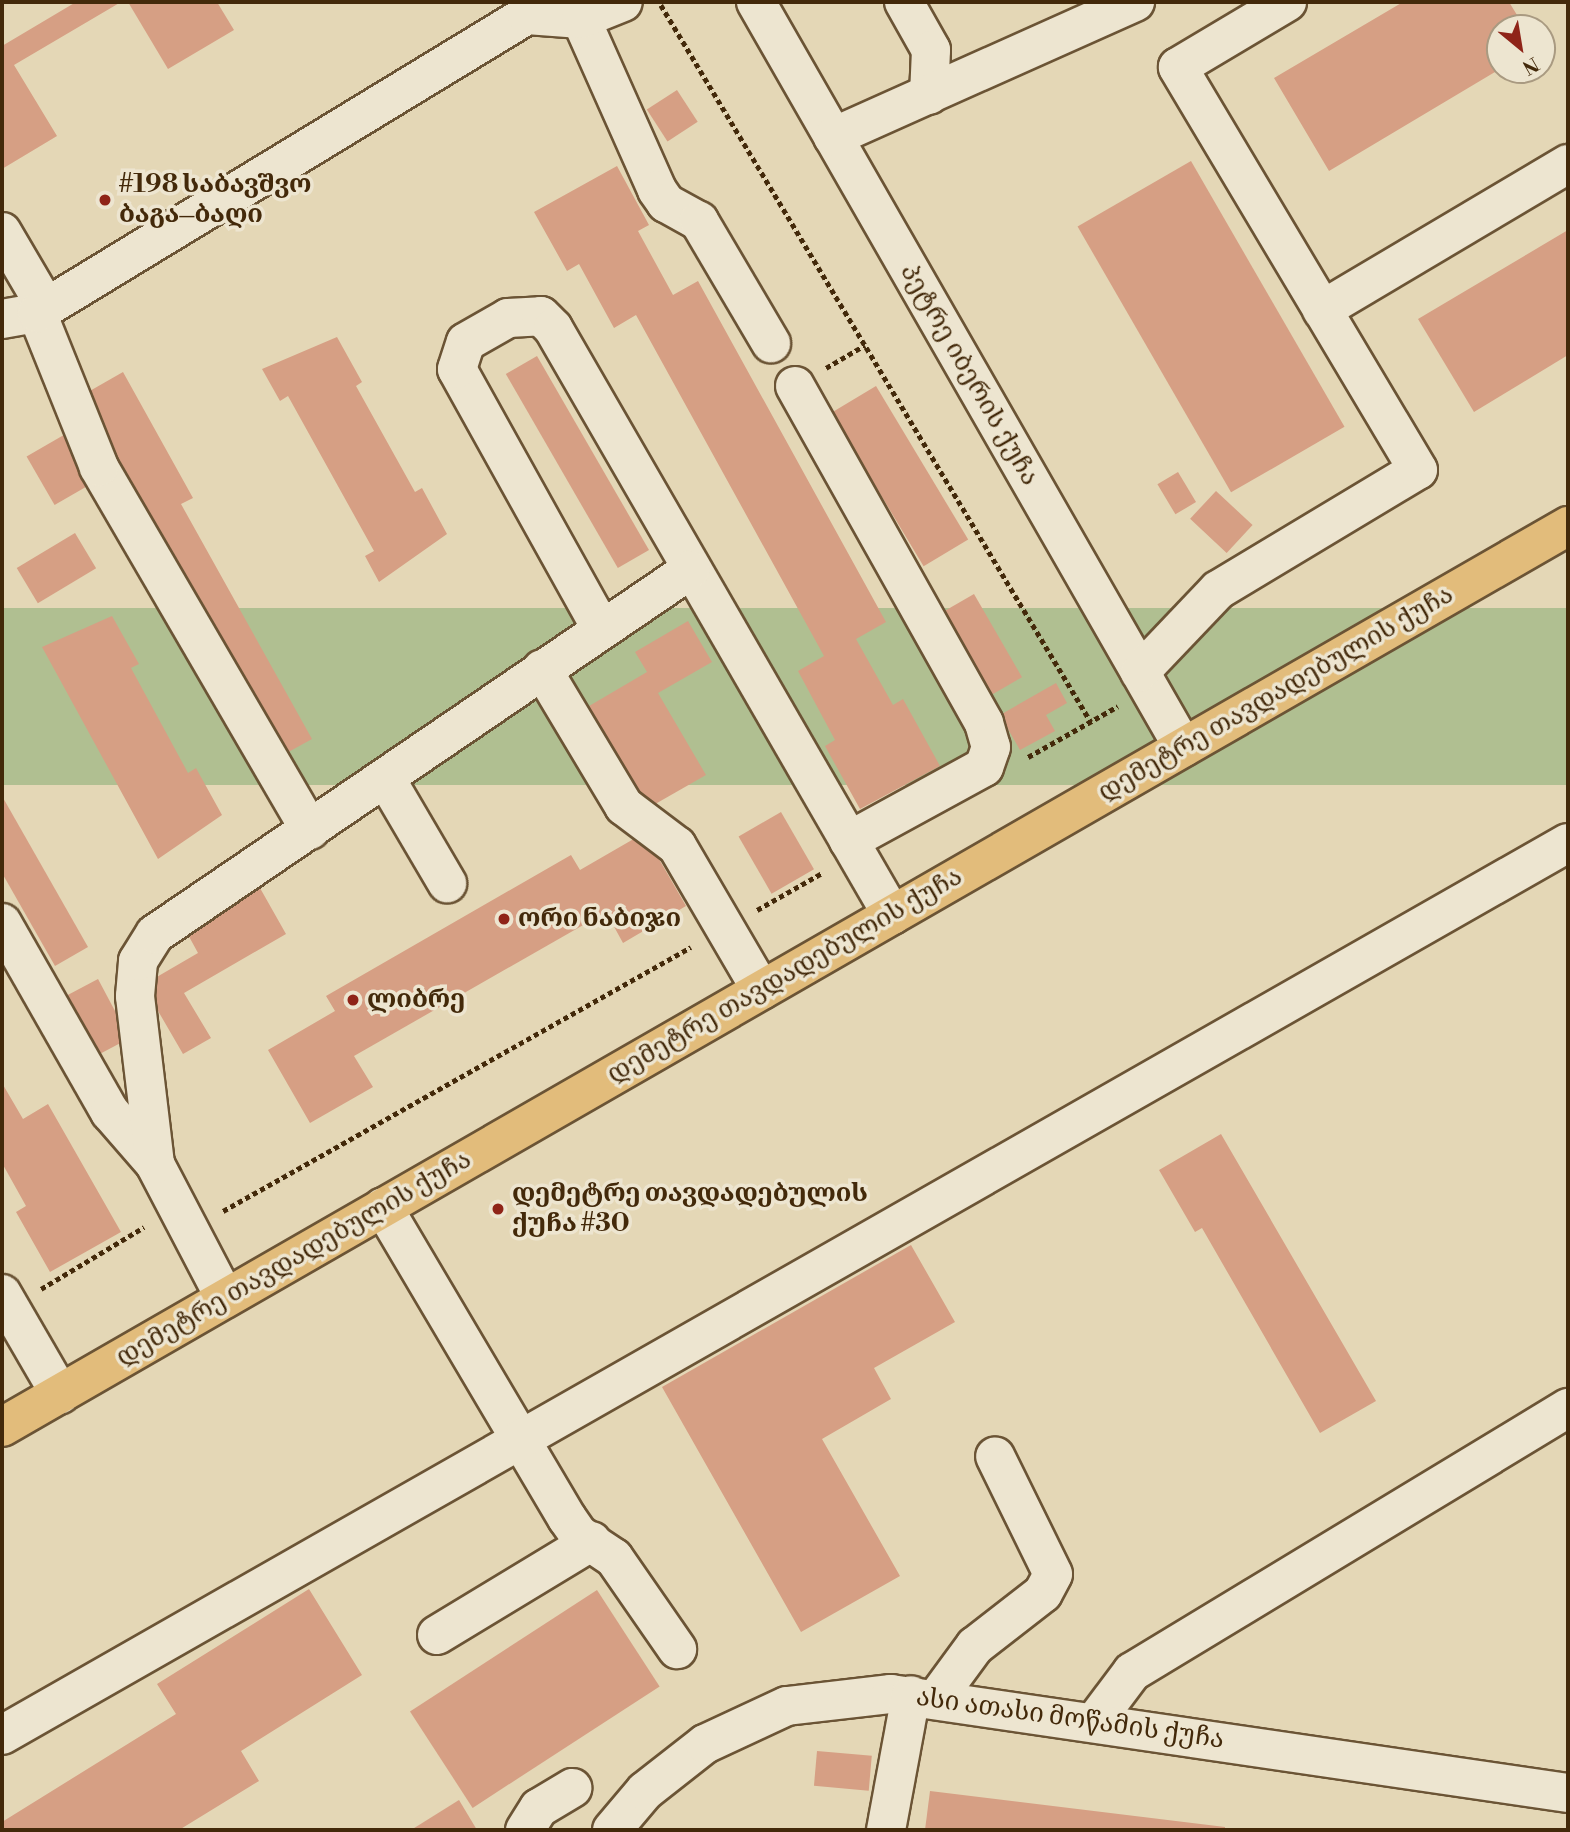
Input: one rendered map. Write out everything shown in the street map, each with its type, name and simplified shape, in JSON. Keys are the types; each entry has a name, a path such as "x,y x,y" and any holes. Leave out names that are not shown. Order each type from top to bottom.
{"main road":[{"name":"დემეტრე თავდადებულის ქუჩა","path":"2,1427 1568,526"}],"street":[{"path":"28,313 527,15 582,19 623,2"},
{"name":"პეტრე იბერის ქუჩა","path":"756,2 1183,747"},
{"path":"904,2 931,50 929,95"},
{"path":"833,137 1135,2"},
{"path":"1144,680 1218,590 1418,470 1178,67 1287,2"},
{"path":"582,19 657,190 666,204 699,222 771,343"},
{"path":"1322,310 1568,164"},
{"path":"2,232 28,313 99,467 310,830"},
{"path":"601,628 461,379 455,359 466,342 515,317 541,316 553,328 690,570 892,915"},
{"path":"795,386 984,723 991,747 984,766 853,848"},
{"path":"155,1164 135,996 138,961 155,934 386,779 601,628 690,570"},
{"path":"542,669 624,806 677,846 761,990"},
{"path":"386,779 447,883"},
{"path":"2,1735 1568,843"},
{"path":"2,923 110,1112 155,1164 225,1298"},
{"path":"383,1207 578,1534 614,1558 677,1649"},
{"path":"6,1301 60,1394"},
{"path":"1096,1720 1132,1672 1568,1409"},
{"path":"886,1830 923,1697 975,1646 1043,1593 1053,1574 995,1457"},
{"path":"438,1635 592,1541"},
{"name":"ასი ათასი მოწამის ქუჩა","path":"612,1830 645,1791 705,1744 787,1706 923,1697 1096,1720 1568,1793"},
{"path":"525,1830 539,1808 572,1788"}],"path":[{"path":"659,2 1091,722"},
{"path":"1020,761 1091,722 1144,680"},
{"path":"6,1301 151,1223 189,1230 725,928 853,848"}],"green space":[{"path":"2,608 1568,608 1568,785 2,785"}],"building":[{"path":"76,2 121,2 14,65 57,136 2,169 2,46"},
{"path":"128,2 217,2 234,30 168,69"},
{"path":"1403,2 1509,2 1516,14 1486,14 1486,77 1329,171 1274,78"},
{"path":"677,90 698,122 668,141 647,110"},
{"path":"1191,161 1344,427 1231,492 1078,226"},
{"path":"617,166 649,225 638,231 673,295 698,281 886,622 856,639 893,705 903,699 940,766 860,809 825,746 835,740 798,671 824,656 636,315 614,328 579,264 567,271 534,212"},
{"path":"1568,230 1568,355 1474,412 1418,319"},
{"path":"337,337 362,382 356,386 415,492 422,488 447,534 379,582 365,556 374,551 288,396 280,401 262,369"},
{"path":"537,356 649,550 618,568 506,374"},
{"path":"123,372 193,498 181,504 312,739 274,760 81,396"},
{"path":"876,386 968,539 924,566 831,413"},
{"path":"69,432 97,480 55,505 27,456"},
{"path":"1178,472 1196,502 1175,514 1157,484"},
{"path":"1216,491 1253,525 1227,553 1190,519"},
{"path":"75,533 96,568 38,603 17,568"},
{"path":"974,594 1022,677 993,694 945,611"},
{"path":"112,616 139,664 131,668 188,773 196,768 222,815 158,859 42,647"},
{"path":"688,621 712,662 658,693 706,775 643,811 584,709 647,672 635,652"},
{"path":"1056,683 1067,703 1046,715 1055,731 1020,750 1000,715"},
{"path":"2,796 88,947 55,966 2,873"},
{"path":"781,812 814,869 772,894 739,836"},
{"path":"644,833 686,906 623,943 606,912 354,1056 373,1087 310,1123 268,1050 335,1011 326,996 571,855 580,870"},
{"path":"260,888 286,934 184,993 211,1038 183,1054 143,985 198,953 186,931"},
{"path":"98,979 129,1038 96,1056 64,997"},
{"path":"2,1083 23,1119 48,1104 121,1232 50,1272 16,1212 26,1206 2,1163"},
{"path":"1221,1134 1376,1401 1320,1433 1202,1228 1195,1232 1159,1170"},
{"path":"911,1245 955,1322 874,1368 891,1399 822,1439 900,1576 801,1632 662,1387"},
{"path":"309,1589 362,1675 241,1751 259,1781 179,1830 2,1830 2,1822 176,1714 157,1684"},
{"path":"597,1590 660,1686 473,1808 410,1711"},
{"path":"817,1751 872,1756 869,1791 814,1786"},
{"path":"930,1791 1225,1827 1225,1830 925,1830"},
{"path":"459,1800 477,1830 411,1830"}],"place":[{"name":"#198 საბავშვო ბაგა–ბაღი","path":"105,200"},
{"name":"ორი ნაბიჯი","path":"504,919"},
{"name":"ლიბრე","path":"353,1000"},
{"name":"დემეტრე თავდადებულის ქუჩა #30","path":"498,1209"}]}
